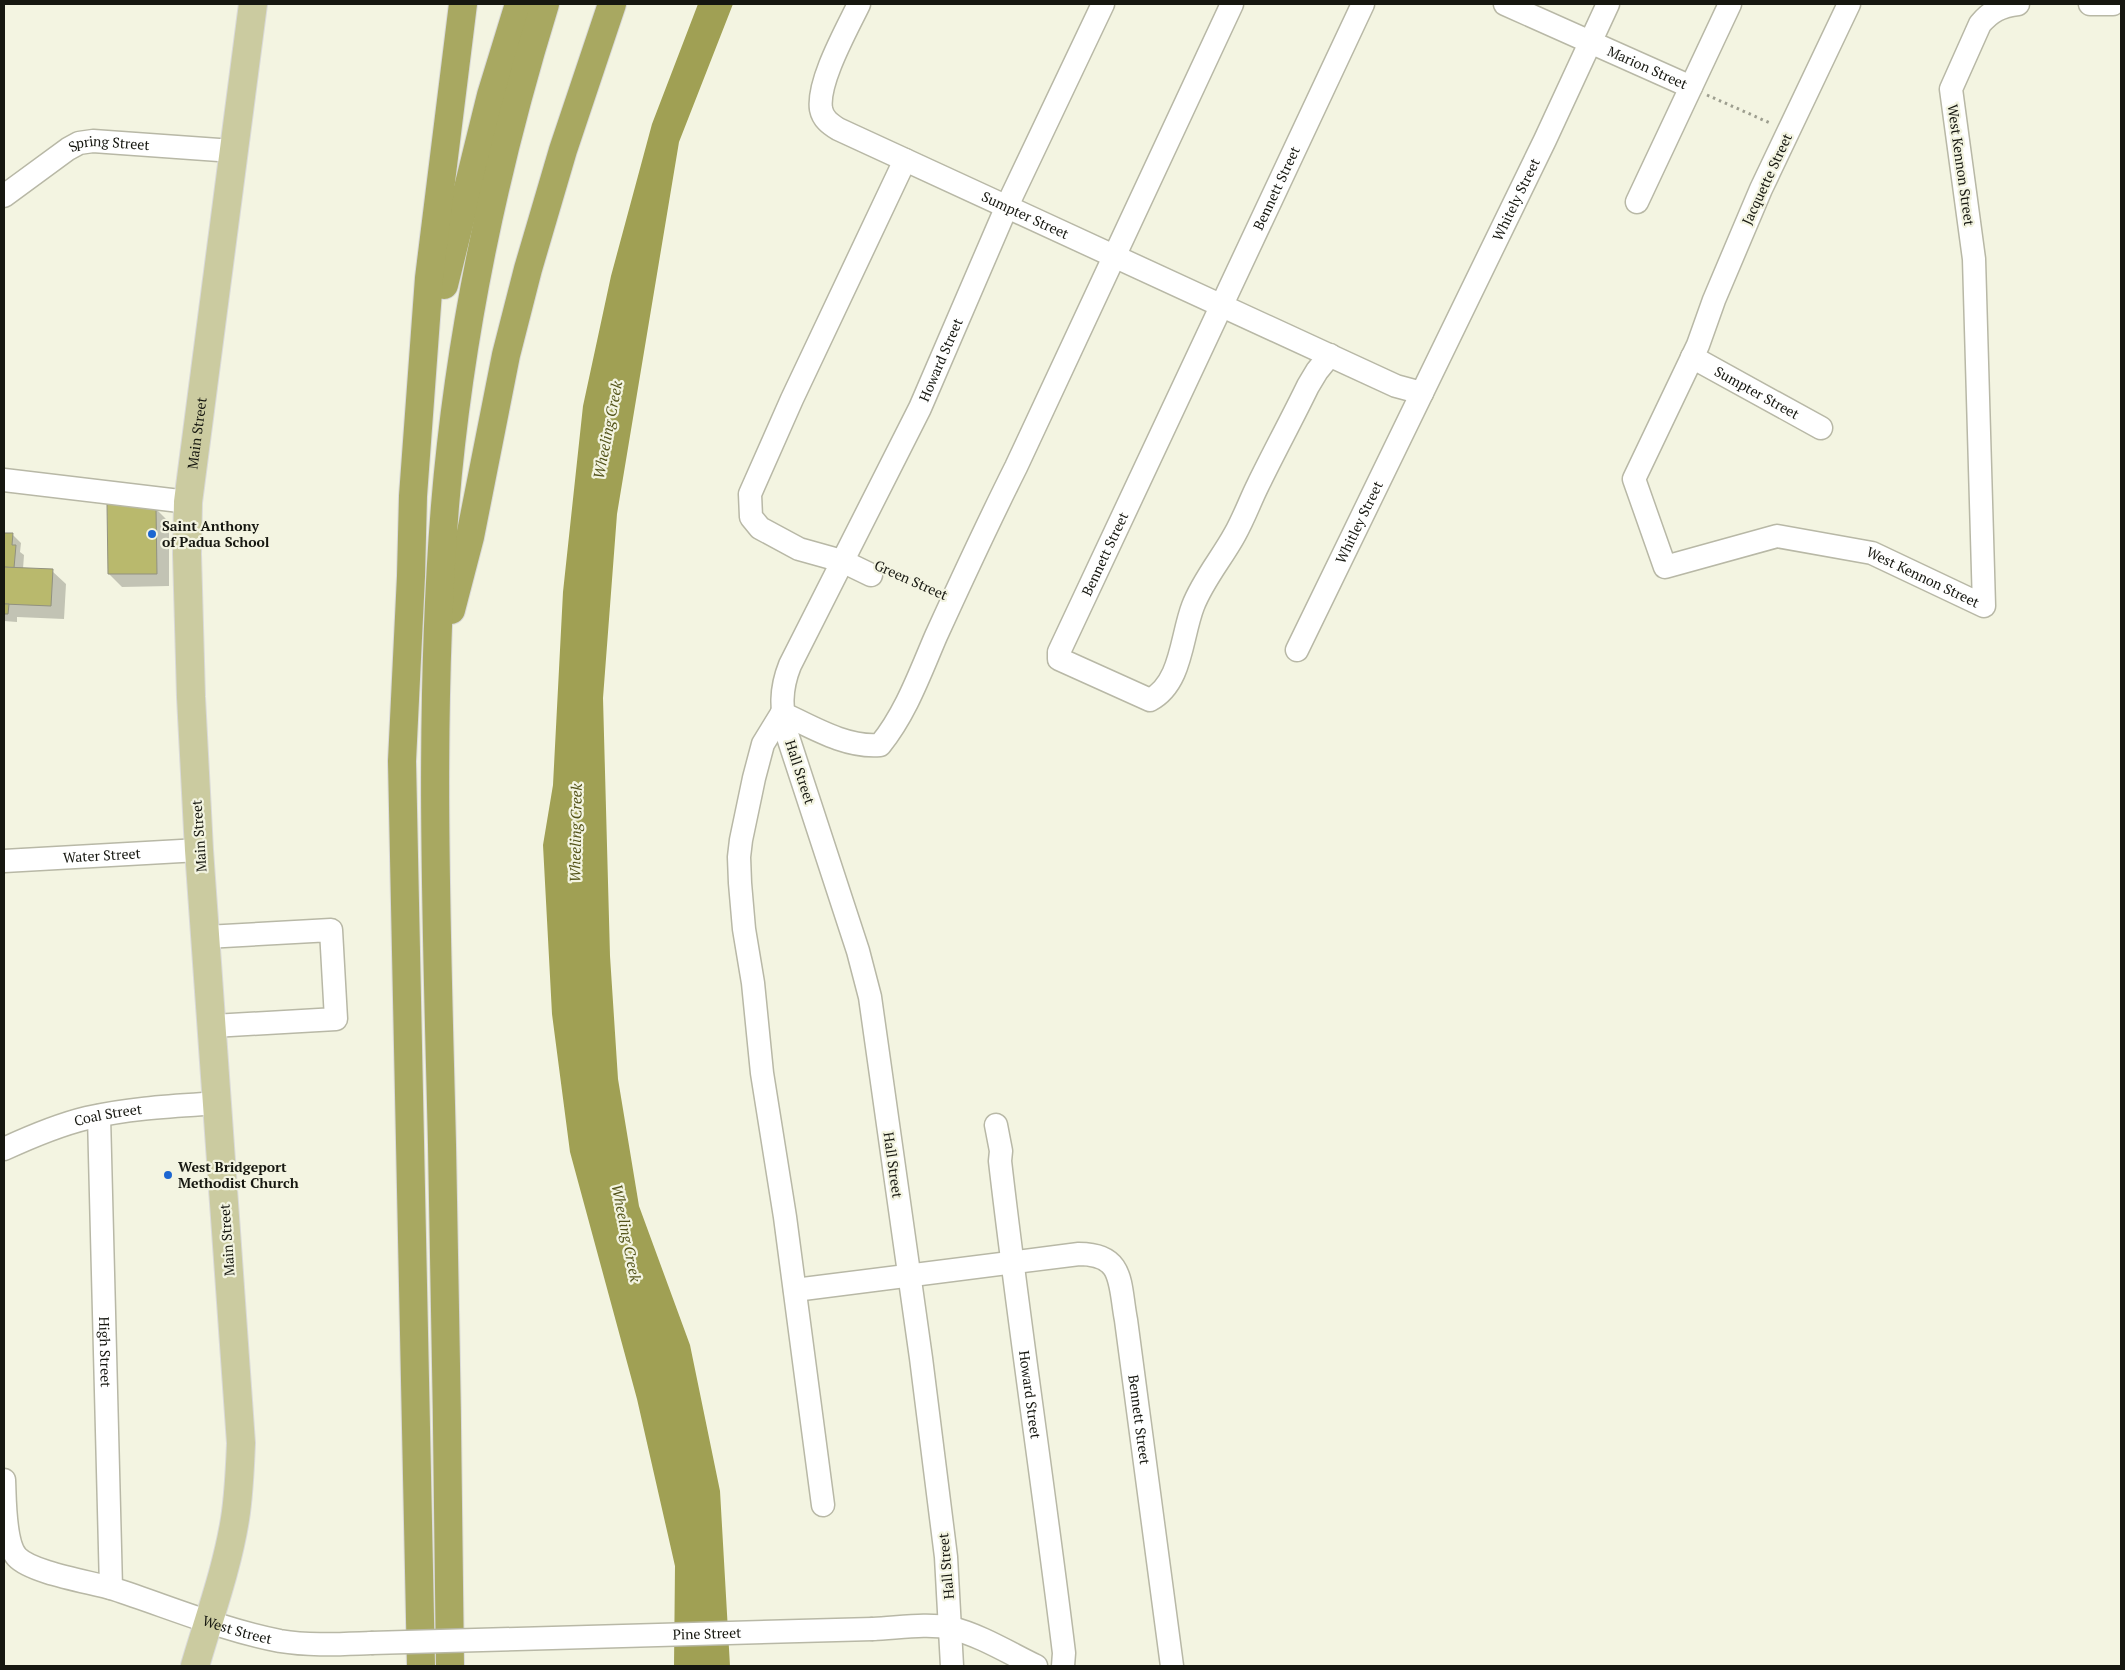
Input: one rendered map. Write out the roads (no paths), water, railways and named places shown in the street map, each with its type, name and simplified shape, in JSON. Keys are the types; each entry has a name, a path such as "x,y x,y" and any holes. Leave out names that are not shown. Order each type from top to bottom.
{"highway":[{"path":"421,1666 402,761 413,496 429,278 463,4"},
{"path":"413,496 446,277 491,94 519,4"},
{"path":"450,1666 444,1243 436,915 436,665 445,509 463,360 490,215 511,126 545,4"},
{"path":"436,665 470,537 494,408 521,298 563,150 612,4"}],"main road":[{"name":"Main Street","path":"195,1666 221,1581 235,1520 240,1488 241,1443 213,1026 199,850 187,598 188,502 253,4"}],"street":[{"name":"Howard Street","path":"782,713 782,690 790,665 920,408 1007,206 1103,4"},
{"path":"823,1505 795,1290 762,1074 740,883 739,857 741,840 763,744 782,713 822,732 869,746 880,745 890,732 910,694 1232,4"},
{"name":"Bennett Street","path":"1330,355 1308,386 1230,544 1204,583 1193,607 1170,681 1160,695 1150,700 1059,659 1059,652 1363,4"},
{"name":"Marion Street","path":"1505,4 1690,87"},
{"name":"Whitely Street","path":"1422,393 1608,4"},
{"path":"1637,202 1730,4"},
{"name":"Jacquette Street","path":"1692,357 1761,189 1849,4"},
{"name":"West Kennon Street","path":"1692,357 1634,479 1665,567 1777,536 1872,553 1984,606 1974,259 1951,89 1980,24 1987,15 2002,6 2018,4"},
{"path":"2090,4 2113,4"},
{"name":"Sumpter Street","path":"856,9 822,91 821,111 827,122 838,129 1396,386 1422,393"},
{"name":"Spring Street","path":"4,196 79,143 92,141 233,151"},
{"name":"Green Street","path":"877,571 799,549 760,528 751,517 750,494 792,399 905,160"},
{"name":"Sumpter Street","path":"1692,357 1821,428"},
{"name":"Whitley Street","path":"1297,650 1422,393"},
{"path":"4,480 188,502"},
{"name":"Hall Street","path":"782,713 858,950 870,997 921,1358 945,1548 952,1666"},
{"name":"Water Street","path":"4,861 199,850"},
{"path":"206,937 331,930 336,1019 213,1026"},
{"name":"Coal Street","path":"4,1149 31,1137 85,1118 150,1108 218,1104"},
{"name":"High Street","path":"99,1116 100,1216 112,1561 111,1588"},
{"name":"Howard Street","path":"996,1125 1001,1151 1000,1161 1012,1261 1064,1654 1063,1666"},
{"name":"Bennett Street","path":"795,1290 1054,1256 1093,1254 1111,1262 1117,1272 1126,1320 1172,1666"},
{"name":"West Street","path":"4,1480 10,1543 18,1558 33,1567 111,1588 208,1622 282,1641 309,1644 371,1643"},
{"name":"Pine Street","path":"371,1643 939,1626 972,1635 1036,1666"}],"water":[{"name":"Wheeling Creek","path":"698,4 733,4 679,142 617,514 603,698 610,956 618,1079 639,1206 690,1345 720,1491 730,1666 674,1666 675,1566 637,1399 570,1152 552,1014 543,845 553,785 563,592 583,406 611,276 652,124"}],"place":[{"name":"Saint Anthony of Padua School","path":"152,534"},
{"name":"West Bridgeport Methodist Church","path":"168,1175"}]}
